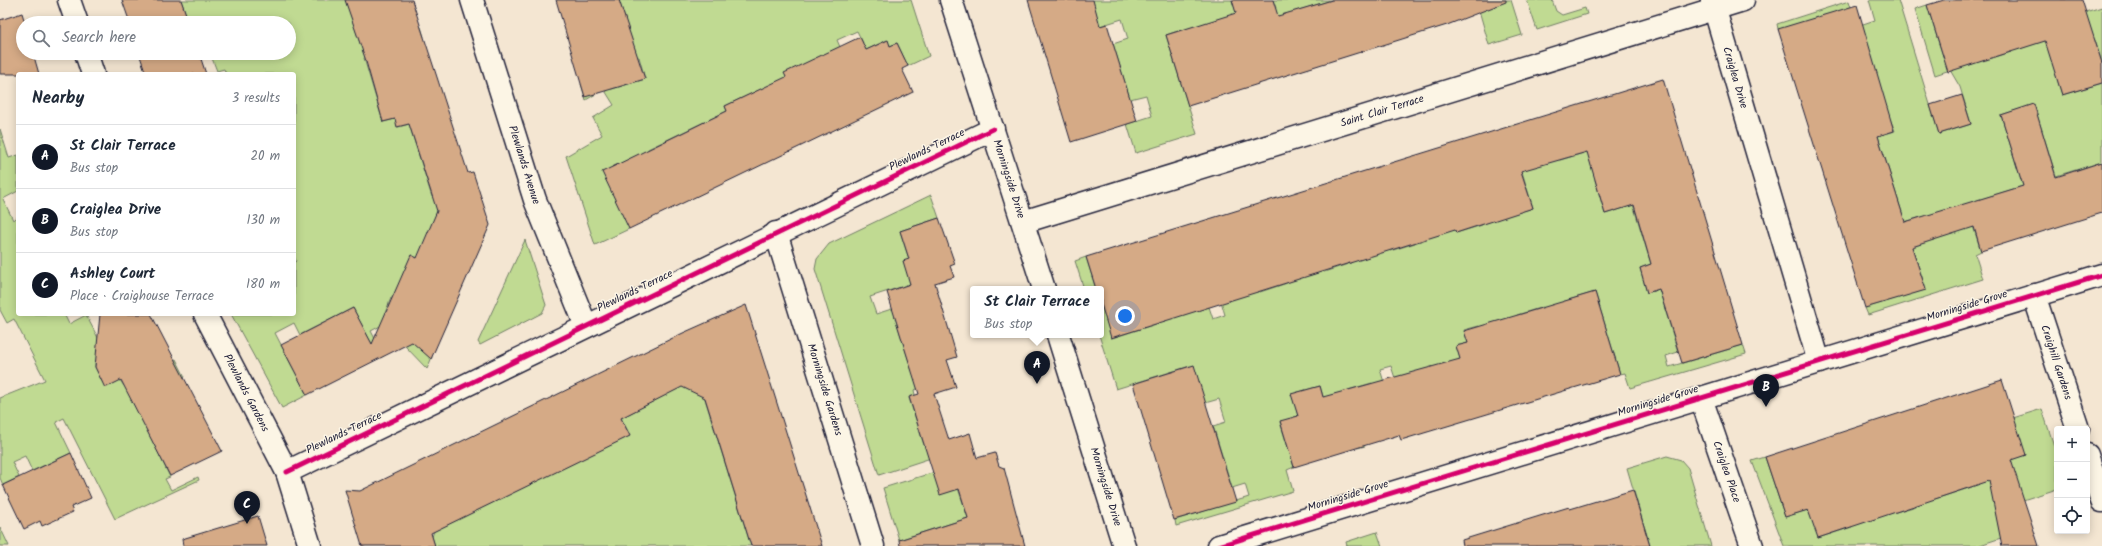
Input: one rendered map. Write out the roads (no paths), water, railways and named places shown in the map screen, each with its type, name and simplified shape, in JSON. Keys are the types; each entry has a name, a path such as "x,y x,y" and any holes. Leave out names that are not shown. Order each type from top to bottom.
{"street":[{"path":"69,0 75,16"},
{"name":"Plewlands Avenue","path":"472,0 535,200 586,326"},
{"name":"Morningside Drive","path":"951,0 1043,286"},
{"name":"Saint Clair Terrace","path":"1023,222 1713,4 1743,0"},
{"name":"Craiglea Drive","path":"1713,4 1819,362"},
{"path":"88,60 92,72"},
{"name":"Plewlands Terrace","path":"287,472 776,233 993,129"},
{"name":"Morningside Gardens","path":"776,233 873,546"},
{"name":"Morningside Grove","path":"1219,546 2102,275"},
{"name":"Craighill Gardens","path":"2034,295 2077,426"},
{"name":"Plewlands Gardens","path":"206,316 287,472 310,546"},
{"name":"Morningside Drive","path":"1059,338 1124,546"},
{"name":"Craiglea Place","path":"1701,398 1752,546"},
{"path":"2089,462 2102,501"}],"place":[{"name":"St Clair Terrace","path":"1037,384"},
{"name":"Craiglea Drive","path":"1766,407"},
{"name":"Ashley Court","path":"247,524"}]}
